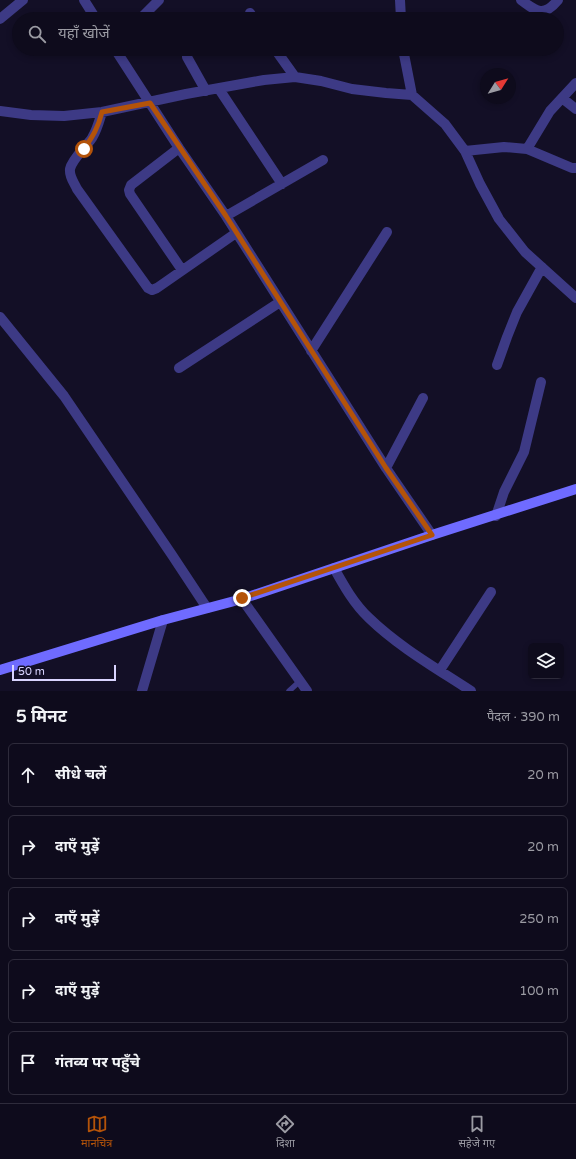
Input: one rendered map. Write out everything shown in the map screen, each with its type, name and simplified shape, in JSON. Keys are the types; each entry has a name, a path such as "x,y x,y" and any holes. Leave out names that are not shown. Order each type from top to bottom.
{"main road":[{"path":"0,670 163,620 242,598 576,489"}],"street":[{"path":"0,18 23,0"},
{"path":"84,0 92,12"},
{"path":"147,12 159,0"},
{"path":"400,0 401,12"},
{"path":"521,0 538,11 544,11 552,7 558,0"},
{"path":"120,56 226,216 386,468 432,535"},
{"path":"187,56 206,91"},
{"path":"280,56 295,77"},
{"path":"404,56 412,95"},
{"path":"0,111 31,115 64,116 102,112 264,80 295,77 321,81 352,89 412,95 445,124 465,151 480,184 499,219 525,252 576,298"},
{"path":"527,149 550,111 576,83"},
{"path":"219,89 282,184"},
{"path":"562,98 576,108"},
{"path":"102,112 98,127 93,137 75,159 70,168 70,177 148,288 152,290 157,288 236,233"},
{"path":"465,151 504,147 527,149 572,168 576,168"},
{"path":"180,148 131,185 129,190 130,194 182,270"},
{"path":"226,216 323,160"},
{"path":"311,351 387,232"},
{"path":"498,365 506,337 517,312 542,267"},
{"path":"179,368 280,302"},
{"path":"0,316 64,396 207,608"},
{"path":"496,516 504,492 524,452 541,382"},
{"path":"386,468 423,398"},
{"path":"334,568 350,595 368,618 395,641 471,691"},
{"path":"440,670 491,592"},
{"path":"242,598 307,691"},
{"path":"142,691 163,620"}],"lane":[{"path":"289,691 300,681"}],"route":[{"path":"84,149 98,127 102,112 150,103 226,216 386,468 432,535 242,598"}]}
